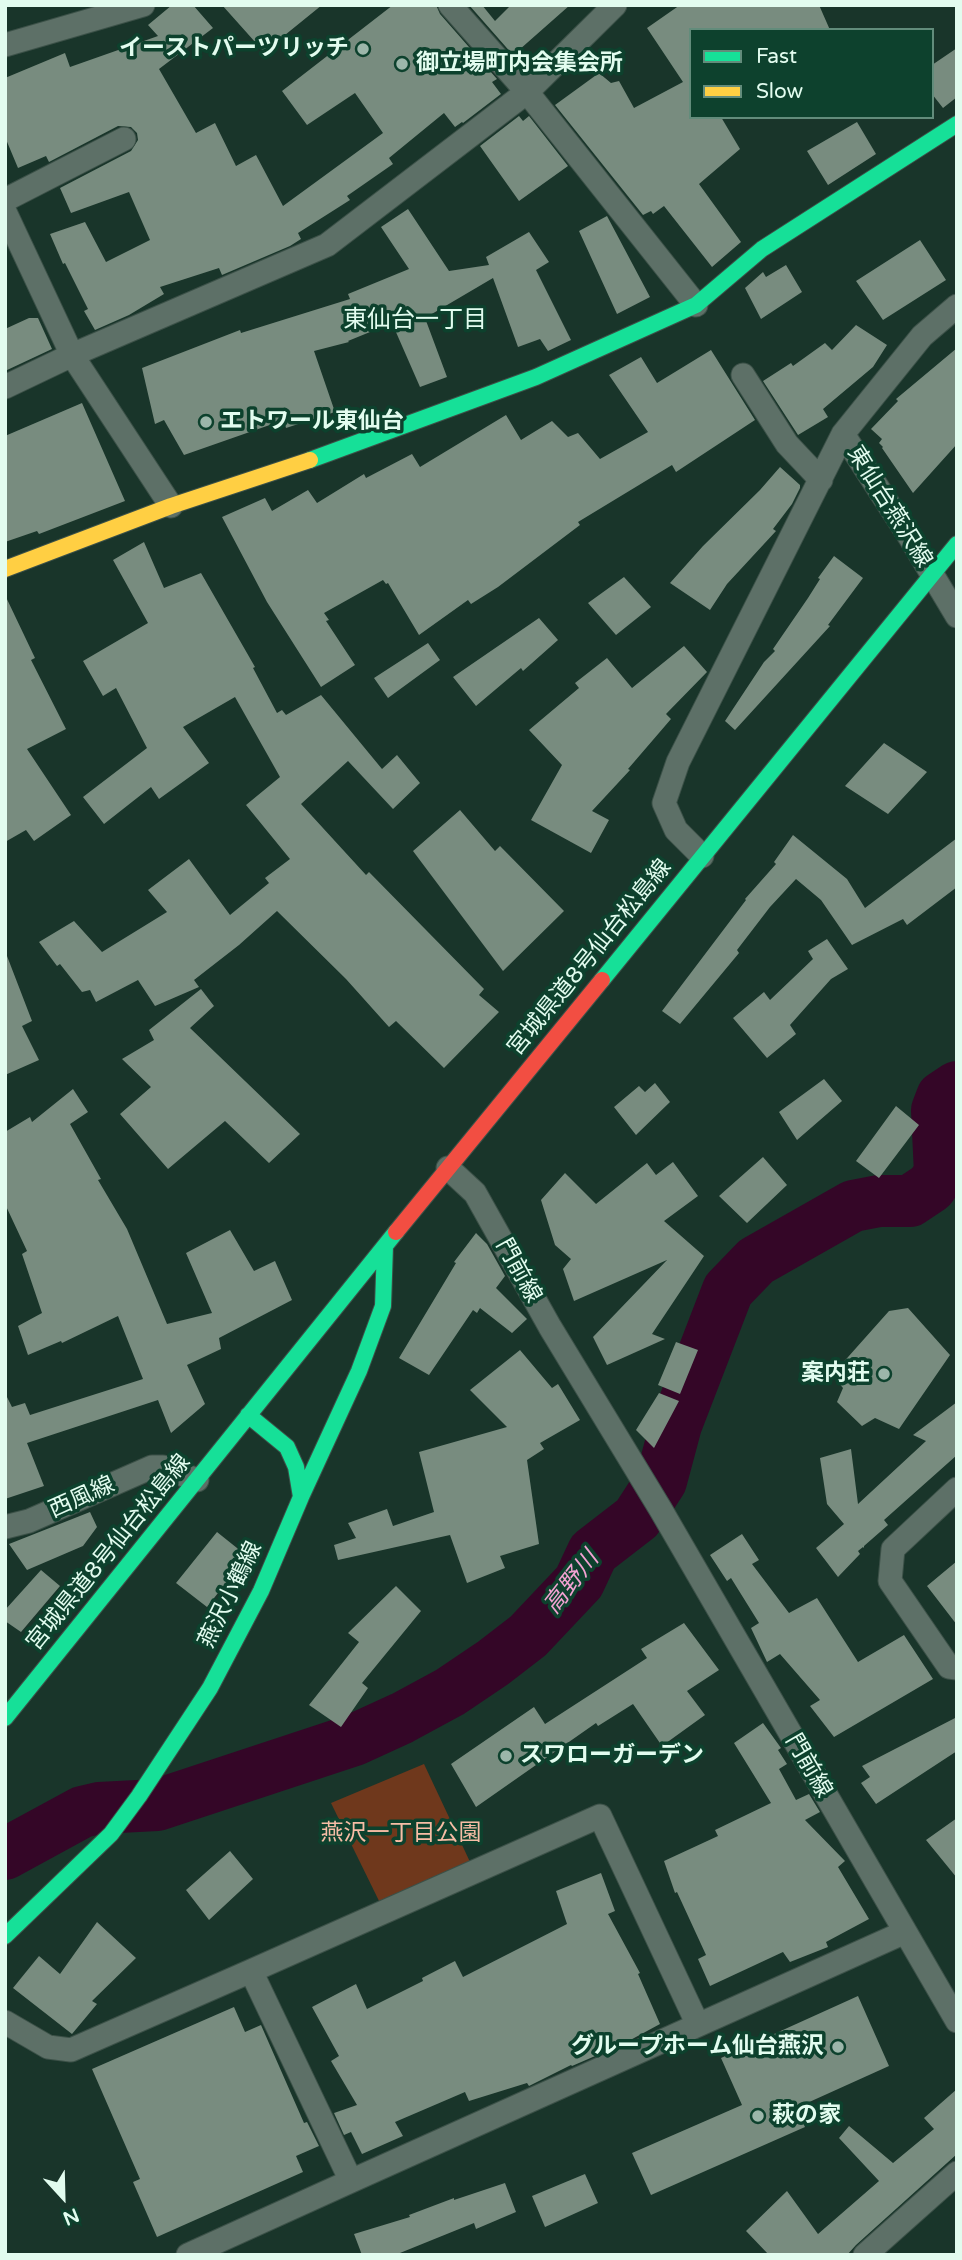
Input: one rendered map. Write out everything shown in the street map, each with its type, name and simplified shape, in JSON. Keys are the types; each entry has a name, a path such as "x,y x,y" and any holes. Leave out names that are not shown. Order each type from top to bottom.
{"street":[{"path":"5,45 143,5"},
{"path":"450,5 527,92 696,305"},
{"path":"5,387 72,355 327,245 527,92 615,5"},
{"path":"5,569 171,506 304,462 536,377 696,305 762,249 957,124"},
{"path":"5,200 124,139"},
{"path":"5,212 72,355 171,506"},
{"path":"702,856 676,830 664,803 678,762 843,434 922,336 957,306"},
{"path":"743,375 787,444 821,480"},
{"name":"東仙台燕沢線","path":"843,434 957,616"},
{"name":"宮城県道8号仙台松島線","path":"5,1718 384,1246 957,544"},
{"name":"門前線","path":"448,1168 475,1193 550,1327 661,1510 957,2021"},
{"name":"燕沢小鶴線","path":"5,1936 111,1834 210,1688 261,1591 359,1371 383,1306 384,1246"},
{"path":"248,1415 287,1447 296,1467 301,1497"},
{"name":"西風線","path":"5,1527 29,1521 152,1467 163,1467 197,1480"},
{"path":"957,1489 892,1549 890,1581 948,1667 957,1668"},
{"path":"5,2022 48,2047 71,2050 600,1816 698,2025"},
{"path":"188,2255 905,1933"},
{"path":"251,1971 351,2181"},
{"path":"865,2255 957,2173"}],"green space":[{"name":"燕沢一丁目公園","path":"424,1764 471,1864 381,1905 331,1803"}],"building":[{"path":"172,5 193,5 213,28 159,69 196,133 215,123 236,166 256,155 283,206 383,133 355,93 307,125 282,91 393,5 436,5 440,14 497,79 492,82 501,94 455,127 444,113 389,158 393,164 347,196 350,200 298,233 301,239 290,246 222,275 219,268 160,287 164,294 129,315 95,330 84,311 88,309 50,234 85,222 106,262 150,240 129,192 71,213 60,188 131,151 138,140 137,133 131,127 118,126 49,162 46,156 18,168 5,137 5,78 65,53 70,67 158,36 148,25"},
{"path":"222,5 322,5 264,52"},
{"path":"469,5 482,5 495,21 511,5 570,5 519,50 526,58 520,63"},
{"path":"680,5 819,5 829,28 689,28 689,119 722,119 740,149 699,184 741,242 712,267 664,206 653,214 651,211 643,215 555,105 599,73 611,83 619,81 634,108 683,82 647,28"},
{"path":"957,48 957,97 943,108 934,97 934,64"},
{"path":"519,116 523,121 529,116 568,166 519,201 480,146"},
{"path":"857,122 876,154 828,185 807,151"},
{"path":"408,209 449,271 489,265 486,257 529,232 549,262 536,270 571,340 548,351 540,339 518,347 493,278 425,318 447,377 420,387 392,323 349,342 314,351 335,412 286,428 284,420 184,455 164,420 155,424 142,368 240,330 241,333 350,299 348,294 409,269 381,227"},
{"path":"607,216 650,297 617,314 579,231"},
{"path":"920,240 946,280 883,320 856,281"},
{"path":"786,265 802,292 761,319 745,288 763,272 766,277"},
{"path":"29,318 38,318 52,349 5,371 5,329"},
{"path":"856,325 887,345 873,367 823,409 828,417 798,435 763,381 791,363 793,366 825,343 832,350"},
{"path":"957,348 957,444 913,493 879,443 882,439 871,429 898,401 896,399"},
{"path":"711,350 755,420 676,472 672,465 578,522 580,525 498,587 471,604 468,600 419,635 388,583 383,580 324,613 329,620 326,621 355,665 321,687 267,602 222,517 265,498 272,511 308,490 317,503 364,474 366,478 412,454 420,467 506,415 521,440 552,421 568,437 578,433 600,459 648,432 609,375 641,357 657,383"},
{"path":"82,403 125,501 39,534 37,531 5,542 5,436"},
{"path":"780,467 800,488 792,504 773,529 776,531 727,584 710,610 670,583 703,546"},
{"path":"144,542 164,588 201,573 255,667 253,668 277,713 282,710 286,715 321,695 382,769 397,755 420,783 393,809 348,761 301,804 366,875 369,872 484,989 479,995 499,1012 444,1068 396,1021 389,1027 346,979 277,911 194,980 199,987 155,1006 138,980 96,1002 90,990 82,992 39,942 74,921 102,952 167,912 148,890 189,859 230,915 269,883 265,878 290,859 246,805 280,777 235,697 183,727 209,763 159,799 151,787 104,824 83,797 147,748 116,688 103,696 83,661 148,623 113,560"},
{"path":"834,556 863,578 828,625 830,626 735,730 725,721 764,662 775,651 773,649"},
{"path":"624,577 651,607 616,635 588,603"},
{"path":"5,595 35,658 31,660 66,729 27,749 71,815 34,841 26,830 5,842"},
{"path":"539,618 558,640 523,671 521,668 476,706 453,677"},
{"path":"428,643 440,660 388,698 374,678"},
{"path":"684,646 707,672 666,714 671,719 628,769 630,770 592,811 609,820 591,853 531,820 562,765 529,730 579,688 575,683 607,658 632,688"},
{"path":"884,743 927,772 888,814 845,786"},
{"path":"460,810 495,851 500,846 564,911 503,971 413,851"},
{"path":"793,835 847,879 865,908 957,838 957,887 907,925 903,919 852,945 821,900 796,879 770,907 737,950 739,953 680,1024 662,1011 745,899 776,864 774,862"},
{"path":"827,939 848,969 831,979 790,1025 796,1034 767,1058 733,1018 764,992 770,1000 813,959 808,951"},
{"path":"7,956 32,1021 22,1026 39,1060 5,1075 5,957"},
{"path":"201,989 214,1006 190,1028 300,1134 269,1163 225,1121 168,1169 120,1114 151,1087 122,1059 154,1040 149,1030"},
{"path":"824,1079 842,1101 797,1140 779,1112"},
{"path":"655,1083 670,1102 636,1135 614,1107 639,1086 645,1092"},
{"path":"73,1089 88,1112 70,1124 101,1179 98,1180 127,1229 167,1324 212,1313 186,1253 230,1230 254,1271 275,1261 292,1300 219,1338 221,1349 187,1365 205,1404 171,1433 158,1400 27,1443 44,1486 5,1499 5,1393 12,1407 25,1403 30,1415 143,1379 118,1316 62,1343 61,1341 28,1355 18,1326 42,1313 22,1254 27,1251 5,1204 5,1132 30,1117 32,1122"},
{"path":"896,1106 919,1125 879,1178 856,1161"},
{"path":"763,1157 787,1185 747,1223 719,1196"},
{"path":"673,1162 698,1196 664,1221 704,1256 652,1334 665,1339 607,1365 593,1337 667,1260 574,1301 563,1269 571,1259 555,1245 541,1200 565,1173 596,1204 647,1163 656,1175"},
{"path":"476,1233 487,1244 505,1276 496,1288 527,1319 512,1333 480,1308 477,1313 473,1310 429,1375 399,1358 456,1263 454,1262"},
{"path":"908,1308 950,1355 899,1429 875,1418 862,1426 837,1402 843,1388 832,1375 889,1311"},
{"path":"676,1342 698,1350 680,1394 658,1385"},
{"path":"520,1350 552,1388 558,1384 580,1420 540,1443 544,1449 527,1460 539,1544 500,1556 505,1568 467,1583 450,1535 338,1560 334,1545 356,1538 348,1523 387,1509 393,1526 434,1512 419,1452 507,1427 470,1390"},
{"path":"659,1393 679,1401 654,1448 636,1430"},
{"path":"957,1402 957,1455 884,1520 888,1525 858,1551 860,1554 838,1577 816,1548 844,1524 827,1504 820,1458 851,1449 858,1504 926,1441 913,1435"},
{"path":"90,1512 97,1527 83,1546 27,1570 9,1544"},
{"path":"217,1532 247,1556 207,1607 176,1583"},
{"path":"742,1534 759,1560 752,1564 789,1613 817,1598 858,1662 904,1635 933,1679 834,1737 810,1706 820,1700 780,1654 767,1662 751,1628 759,1623 731,1578 727,1581 710,1555"},
{"path":"957,1561 957,1625 927,1586"},
{"path":"41,1570 60,1586 21,1632 5,1621 5,1610"},
{"path":"396,1586 421,1611 362,1683 368,1688 341,1727 309,1705 359,1642 348,1633"},
{"path":"684,1623 719,1670 687,1691 705,1715 662,1746 633,1704 598,1726 596,1723 476,1807 451,1764 534,1707 545,1724 647,1658 641,1649"},
{"path":"957,1717 957,1751 876,1804 861,1783 870,1777 862,1766"},
{"path":"763,1723 781,1748 778,1750 787,1764 779,1769 796,1800 809,1794 820,1812 805,1820 845,1861 838,1867 869,1919 826,1942 828,1947 790,1962 783,1952 710,1986 698,1959 706,1955 677,1892 675,1893 664,1861 718,1836 715,1830 771,1803 734,1743"},
{"path":"957,1818 957,1878 926,1840"},
{"path":"230,1851 253,1879 209,1920 186,1890"},
{"path":"601,1873 615,1911 608,1914 640,1973 638,1974 660,2024 623,2044 529,2086 527,2083 469,2101 465,2092 395,2122 403,2136 362,2154 351,2132 344,2135 334,2113 357,2105 331,2061 339,2056 312,2007 356,1984 367,2009 423,1981 422,1978 455,1961 463,1977 567,1924 556,1891"},
{"path":"97,1922 136,1958 92,2001 97,2004 72,2034 13,1988 39,1956 60,1974"},
{"path":"858,1996 889,2066 796,2108 805,2127 651,2195 632,2153 742,2105 721,2058"},
{"path":"234,2007 245,2032 261,2025 304,2123 307,2122 319,2146 296,2156 303,2172 157,2237 133,2182 140,2179 92,2069"},
{"path":"957,2089 957,2154 847,2255 769,2255 746,2231 787,2191 818,2234 879,2181 839,2138 849,2126 893,2163 934,2129 924,2118"},
{"path":"585,2174 598,2203 545,2227 532,2196"},
{"path":"505,2183 516,2212 476,2229 474,2223 395,2255 362,2255 354,2234 410,2217 409,2215 454,2198"}],"waterway":[{"name":"高野川","path":"5,1854 82,1812 99,1808 157,1805 354,1740 450,1692 528,1636 579,1582 593,1552 637,1518 661,1481 676,1425 728,1290 756,1261 853,1206 879,1201 910,1201 931,1187 940,1173 937,1110 942,1097 957,1087"}],"traffic: fast":[{"path":"310,460 536,377 696,305 762,249 957,124"},
{"path":"602,980 957,544"},
{"path":"5,1718 396,1232"},
{"path":"5,1936 111,1834 210,1688 261,1591 359,1371 383,1306 385,1246"},
{"path":"248,1415 287,1447 296,1467 301,1497"}],"traffic: slow":[{"path":"5,569 171,506 310,460"}],"traffic: jam":[{"path":"396,1232 602,980"}],"place":[{"name":"イーストパーツリッチ","path":"363,49"},
{"name":"御立場町内会集会所","path":"402,64"},
{"name":"エトワール東仙台","path":"206,422"},
{"name":"案内荘","path":"884,1374"},
{"name":"スワローガーデン","path":"506,1756"},
{"name":"グループホーム仙台燕沢","path":"838,2047"},
{"name":"萩の家","path":"758,2116"}],"district":[{"name":"東仙台一丁目","path":"415,321"}]}
